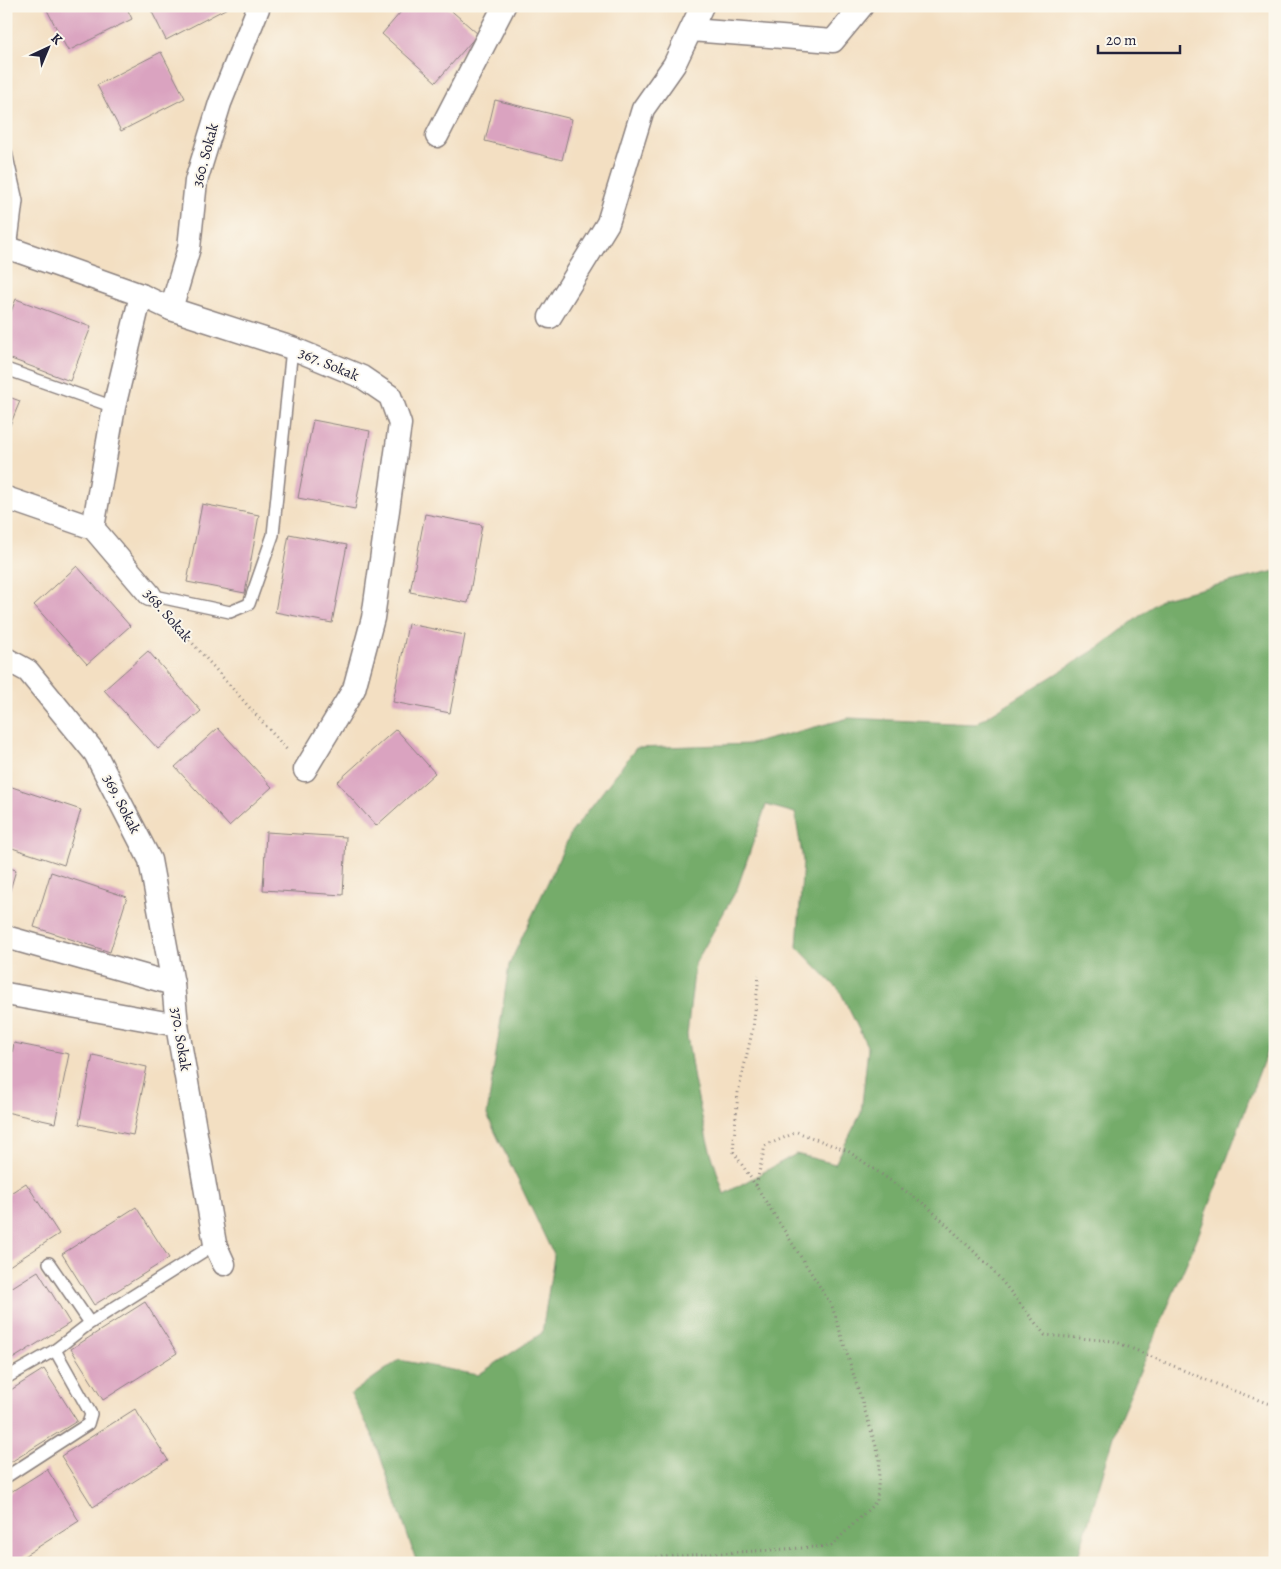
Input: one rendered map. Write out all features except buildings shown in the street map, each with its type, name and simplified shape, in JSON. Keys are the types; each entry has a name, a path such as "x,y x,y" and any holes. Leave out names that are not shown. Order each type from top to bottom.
{"street":[{"name":"360. Sokak","path":"172,309 189,248 196,182 220,103 259,6"},
{"path":"437,136 504,6"},
{"path":"550,318 608,223 643,109 674,65 702,6"},
{"path":"691,30 833,41 862,6"},
{"name":"367. Sokak","path":"9,248 141,295 172,309 292,348 362,376 390,396 400,424 373,618 354,689 305,770"},
{"path":"6,498 93,528 114,407 141,295"},
{"name":"368. Sokak","path":"93,528 150,595"},
{"name":"369. Sokak","path":"6,659 28,671 95,754 150,860 173,984"},
{"path":"6,937 173,984"},
{"name":"370. Sokak","path":"173,984 177,1025 219,1254"},
{"path":"6,994 177,1025"}],"lane":[{"path":"6,152 17,201 9,248"},
{"path":"150,595 230,612 249,604 272,535 292,348"},
{"path":"6,369 114,407"},
{"path":"6,1378 55,1350 90,1323 219,1254"},
{"path":"48,1263 90,1323"},
{"path":"6,1477 88,1424 90,1414 55,1350"}],"path":[{"name":"368. Sokak","path":"150,595 305,770"},
{"path":"627,1563 647,1558 831,1546 877,1501 880,1459 832,1306 733,1151 738,1094 753,1028 759,975"},
{"path":"756,1186 765,1146 797,1132 848,1151 927,1206 993,1270 1044,1335 1114,1341 1220,1386 1275,1406"}],"green space":[{"path":"1275,571 1275,1030 1198,1236 1119,1420 1077,1560 1080,1563 417,1563 374,1438 351,1394 399,1360 478,1375 542,1333 554,1256 487,1115 509,965 571,833 636,748 751,744 849,718 975,724 1101,646 1163,598","holes":["766,805 795,813 803,861 797,947 840,991 868,1048 861,1113 835,1164 796,1154 724,1194 707,1140 694,1080 687,1035 695,964 737,889"]}]}
